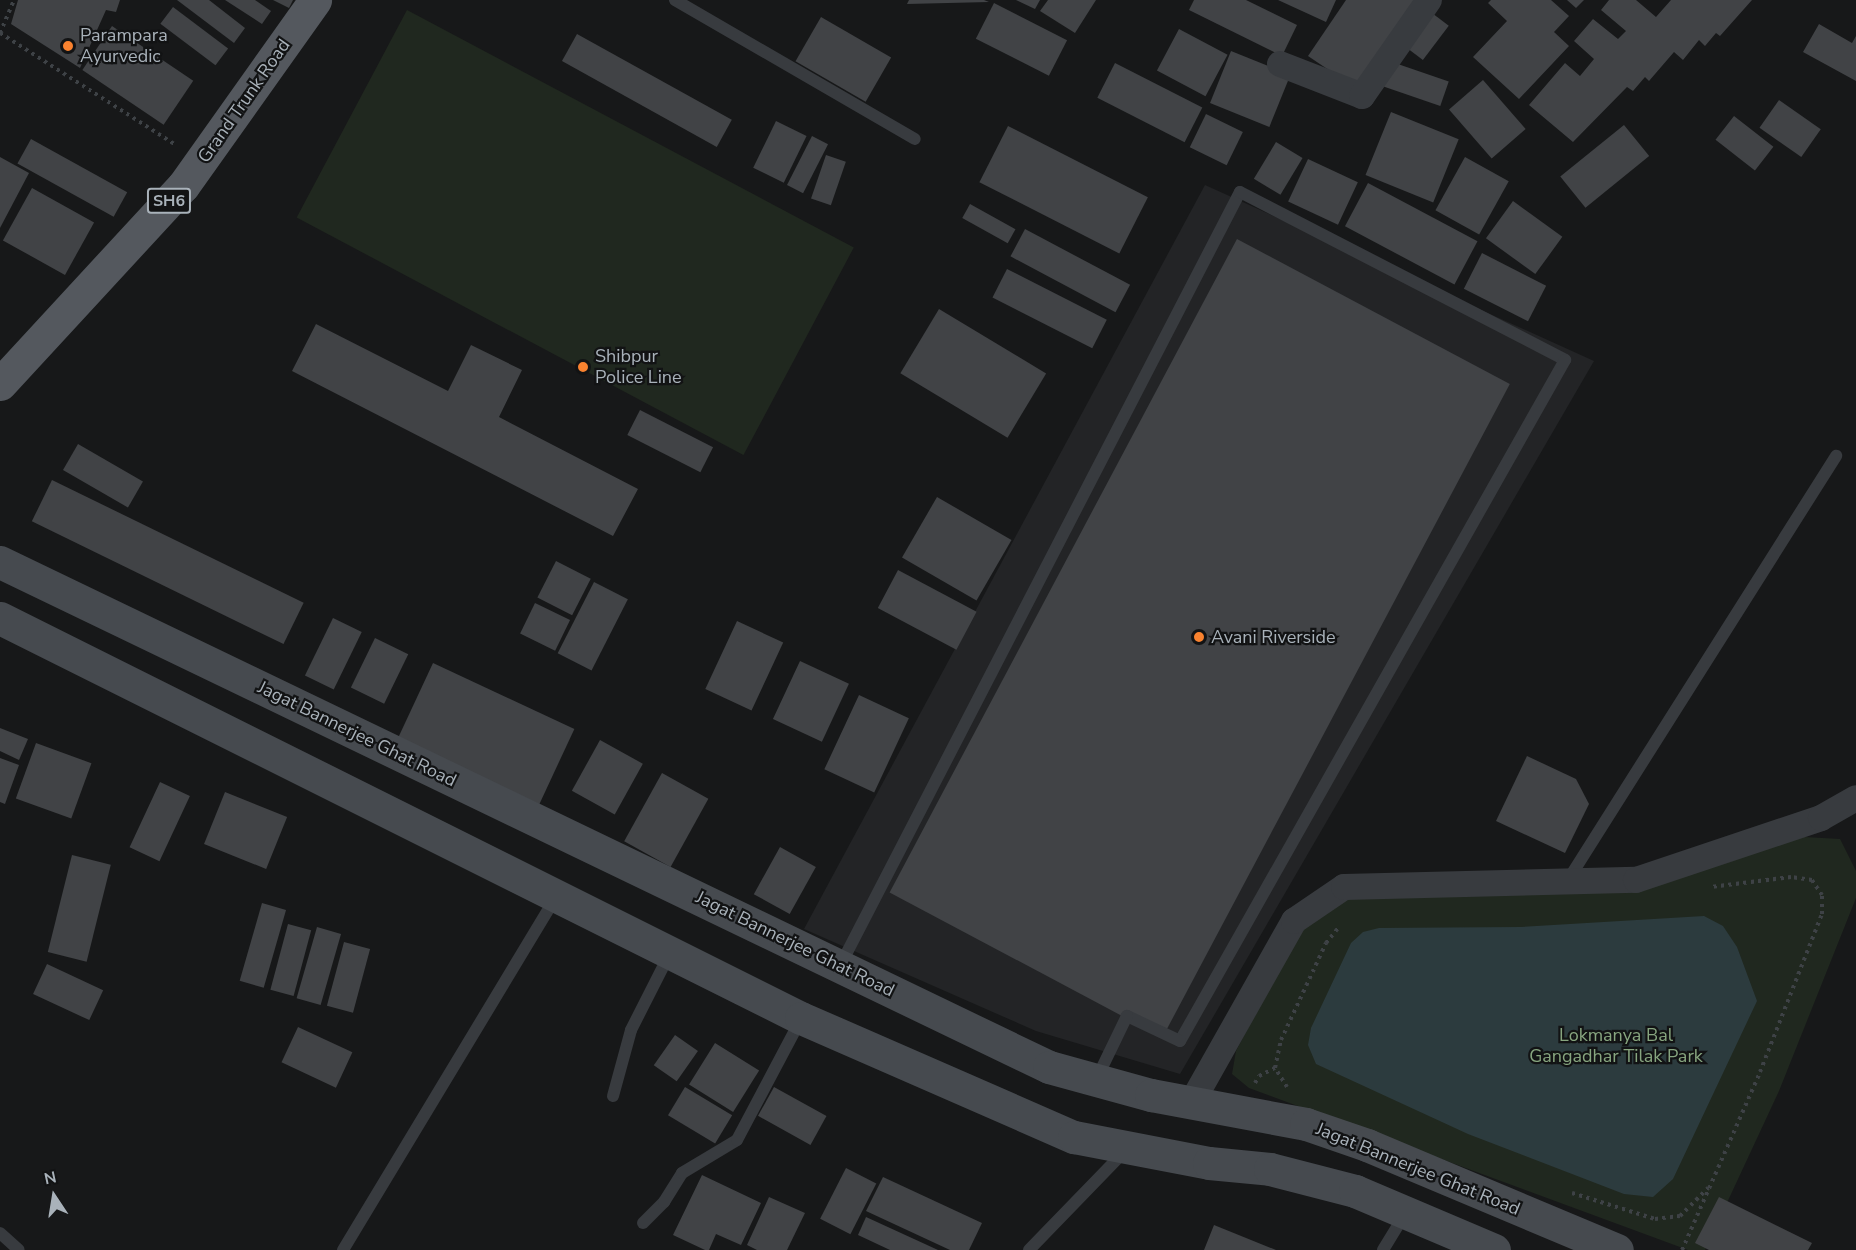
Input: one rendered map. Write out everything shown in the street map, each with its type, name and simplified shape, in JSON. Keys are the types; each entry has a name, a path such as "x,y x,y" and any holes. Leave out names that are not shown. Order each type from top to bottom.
{"main road":[{"name":"Grand Trunk Road","path":"0,384 202,161 315,0"},
{"name":"Jagat Bannerjee Ghat Road","path":"0,562 841,964 1049,1067 1095,1082 1306,1124 1367,1145 1617,1250"},
{"path":"0,618 801,1018 1074,1137 1126,1149 1269,1169 1355,1191 1407,1210 1494,1250"}],"street":[{"path":"1280,64 1362,96 1429,0"},
{"path":"1192,1102 1294,921 1344,887 1636,880 1821,818 1856,798"}],"lane":[{"path":"675,0 915,139"},
{"path":"841,964 1240,192 1565,360 1180,1041 1126,1016 1095,1082"},
{"path":"1568,880 1836,456"},
{"path":"343,1250 556,896"},
{"path":"613,1096 631,1030 670,952"},
{"path":"643,1223 664,1202 682,1173 737,1140 801,1018"},
{"path":"1029,1250 1126,1149"},
{"path":"1383,1250 1407,1210"},
{"path":"0,1233 20,1250"}],"path":[{"path":"14,0 0,33 202,161"},
{"path":"1682,1250 1822,914 1821,895 1812,880 1791,877 1704,888"},
{"path":"1289,1090 1275,1068 1281,1040 1326,943 1347,917"},
{"path":"1563,1190 1654,1219 1680,1216 1708,1188"}],"shaded area":[{"name":"Avani Riverside","path":"1205,185 1594,361 1180,1074 1036,1031 804,929"},
{"path":"1704,916 1723,926 1737,947 1757,1001 1673,1179 1653,1197 1624,1194 1468,1134 1316,1064 1308,1045 1311,1028 1351,943 1363,932 1379,928 1521,927"}],"green space":[{"path":"407,10 854,248 743,455 297,217"},
{"name":"Lokmanya Bal Gangadhar Tilak Park","path":"1769,835 1840,839 1856,871 1856,898 1779,1091 1705,1250 1688,1250 1249,1088 1232,1074 1236,1051 1301,927 1344,887 1636,880"}],"building":[{"name":"Parampara Ayurvedic","path":"18,0 120,0 116,12 106,10 80,68 11,24"},
{"path":"177,0 209,0 245,28 234,43"},
{"path":"225,0 255,0 271,11 262,24"},
{"path":"273,0 293,0 289,8"},
{"path":"909,0 984,0 989,2 907,4"},
{"path":"1016,0 1040,0 1035,9"},
{"path":"1048,0 1096,0 1075,33 1040,11"},
{"path":"1194,0 1246,0 1297,25 1282,56 1189,10"},
{"path":"1278,0 1336,0 1326,22"},
{"path":"1346,0 1414,0 1354,87 1308,56"},
{"path":"1491,0 1551,0 1569,16 1554,32 1569,46 1519,99 1473,57 1507,21 1488,3"},
{"path":"1567,0 1584,0 1576,8"},
{"path":"1609,0 1636,0 1656,17 1671,0 1752,0 1720,36 1716,33 1705,46 1699,40 1683,60 1674,52 1649,81 1645,77 1633,91 1627,87 1573,142 1529,105 1565,63 1580,76 1594,59 1574,41 1593,19 1618,39 1626,31 1601,10"},
{"path":"994,3 1067,40 1049,76 976,39"},
{"path":"173,7 228,49 215,65 160,24"},
{"path":"1428,10 1449,26 1423,60 1402,44"},
{"path":"821,17 891,58 866,102 796,61"},
{"path":"1819,24 1852,43 1856,36 1856,81 1803,52"},
{"path":"112,26 193,81 164,125 82,70"},
{"path":"1179,29 1228,55 1205,96 1157,70"},
{"path":"577,34 732,120 717,147 562,61"},
{"path":"1231,51 1290,75 1269,127 1210,103"},
{"path":"1392,62 1449,82 1440,106 1384,87"},
{"path":"1115,63 1202,107 1185,142 1097,98"},
{"path":"1483,80 1526,129 1492,159 1449,110"},
{"path":"1779,100 1821,129 1801,157 1759,128"},
{"path":"1391,112 1459,139 1433,202 1366,175"},
{"path":"1206,114 1243,132 1227,165 1190,147"},
{"path":"1734,116 1773,147 1755,170 1716,140"},
{"path":"776,121 807,136 784,183 753,168"},
{"path":"1624,125 1649,156 1585,208 1560,177"},
{"path":"1008,126 1148,197 1119,253 979,182"},
{"path":"812,136 828,144 803,193 787,185"},
{"path":"31,139 127,192 114,217 17,163"},
{"path":"1276,142 1303,158 1280,195 1254,179"},
{"path":"826,155 846,162 831,205 811,198"},
{"path":"0,157 29,173 0,228"},
{"path":"1465,157 1509,181 1479,235 1435,210"},
{"path":"1308,159 1358,182 1338,225 1288,202"},
{"path":"1368,183 1477,241 1454,284 1345,226"},
{"path":"32,188 94,222 65,275 3,240"},
{"path":"1513,201 1562,237 1535,274 1486,238"},
{"path":"970,204 1015,229 1008,243 962,218"},
{"path":"1025,229 1130,285 1116,312 1010,256"},
{"name":"Avani Riverside","path":"1237,239 1510,384 1162,1037 890,892"},
{"path":"1482,253 1546,286 1528,321 1464,289"},
{"path":"1007,269 1107,320 1092,348 992,298"},
{"path":"939,309 1046,373 1008,438 900,373"},
{"path":"316,324 448,391 471,345 522,370 499,417 638,489 613,536 292,371"},
{"path":"640,410 713,447 700,472 627,435"},
{"path":"78,444 143,482 128,507 63,470"},
{"path":"52,480 304,603 283,644 32,521"},
{"path":"937,497 1011,540 976,601 902,558"},
{"path":"556,561 591,579 572,615 537,598"},
{"path":"898,570 977,612 956,650 878,608"},
{"path":"594,582 628,599 592,671 558,653"},
{"path":"535,603 570,620 555,651 520,634"},
{"path":"333,618 362,632 334,690 305,676"},
{"path":"737,621 783,643 752,711 705,689"},
{"path":"375,638 408,654 384,704 351,687"},
{"path":"800,661 849,684 822,742 773,719"},
{"path":"433,663 574,729 539,804 398,738"},
{"path":"859,695 909,718 874,793 824,769"},
{"path":"0,728 28,739 19,760 0,751"},
{"path":"600,740 643,764 615,814 572,791"},
{"path":"36,743 91,763 71,819 16,798"},
{"path":"1527,756 1576,779 1589,804 1565,853 1496,821"},
{"path":"0,758 19,765 5,804 0,802"},
{"path":"662,773 708,799 671,867 624,841"},
{"path":"160,782 190,796 159,861 130,847"},
{"path":"225,792 287,817 266,869 204,844"},
{"path":"780,847 816,867 790,914 754,894"},
{"path":"72,855 111,865 87,962 48,952"},
{"path":"262,903 286,910 264,988 240,981"},
{"path":"288,924 311,930 294,996 270,990"},
{"path":"317,927 341,934 321,1005 297,998"},
{"path":"344,942 370,949 353,1013 327,1006"},
{"path":"47,964 103,990 89,1020 33,994"},
{"path":"298,1027 352,1052 336,1088 282,1062"},
{"path":"675,1035 698,1051 677,1081 654,1065"},
{"path":"715,1043 759,1071 733,1112 689,1085"},
{"path":"685,1087 732,1115 715,1144 668,1115"},
{"path":"774,1087 826,1116 810,1145 758,1116"},
{"path":"846,1168 876,1183 850,1234 820,1219"},
{"path":"702,1175 761,1203 741,1245 716,1234 709,1250 705,1250 673,1235"},
{"path":"883,1177 982,1223 969,1250 950,1250 866,1211"},
{"path":"769,1197 805,1213 787,1250 757,1250 747,1245"},
{"path":"1719,1197 1812,1243 1808,1250 1709,1250 1695,1243"},
{"path":"866,1217 938,1250 890,1250 858,1235"},
{"path":"1214,1225 1276,1250 1204,1250"}],"place":[{"name":"Parampara Ayurvedic","path":"68,46"},
{"name":"Shibpur Police Line","path":"583,367"},
{"name":"Avani Riverside","path":"1199,637"}]}
